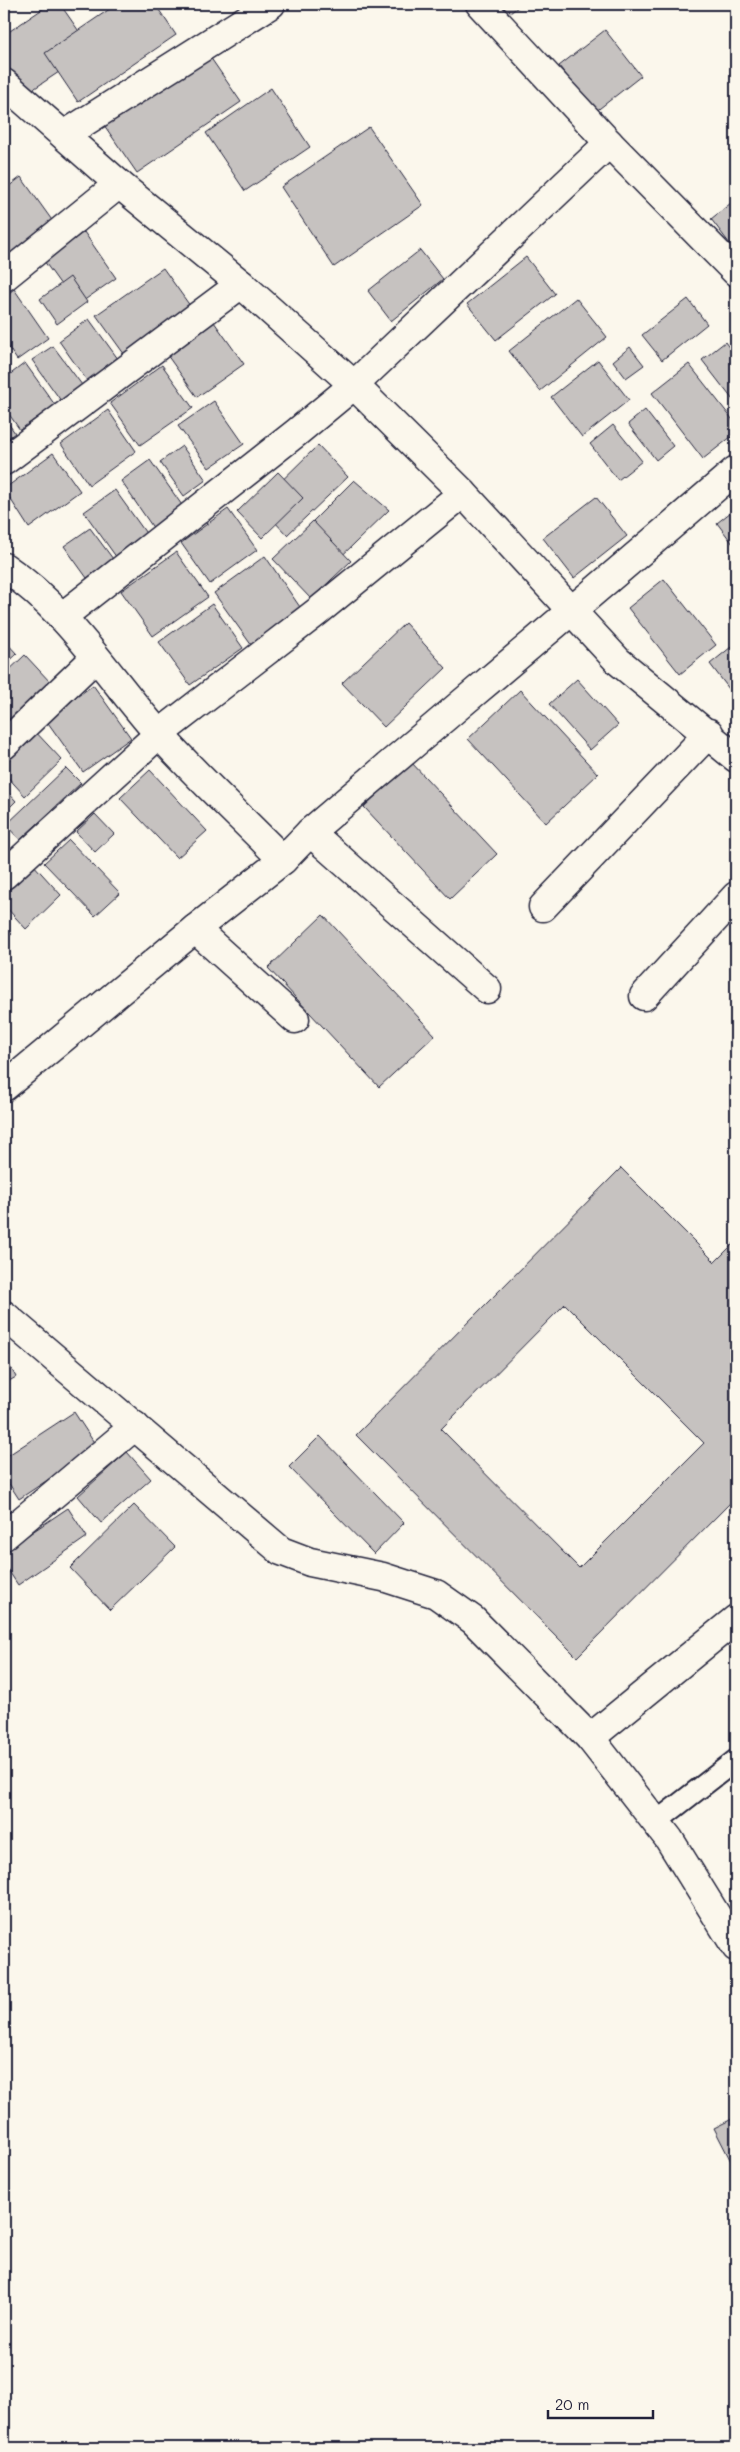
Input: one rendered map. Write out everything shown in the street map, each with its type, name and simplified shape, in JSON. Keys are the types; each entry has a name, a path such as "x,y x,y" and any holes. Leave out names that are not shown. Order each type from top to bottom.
{"street":[{"path":"64,135 270,4"},
{"path":"480,4 609,143 736,272"},
{"path":"4,84 119,184 240,284 354,385 463,493 574,611 618,661 709,733 736,758"},
{"path":"63,616 296,433 354,385 609,143"},
{"path":"4,277 119,184"},
{"path":"4,462 240,284"},
{"path":"4,1088 195,929 283,860 310,832 490,678 574,611 736,470"},
{"path":"4,876 159,734 317,612 463,493"},
{"path":"4,567 22,579 63,616 95,658 159,734 283,860"},
{"path":"4,745 95,658"},
{"path":"543,907 709,733"},
{"path":"310,832 487,989"},
{"path":"644,996 736,896"},
{"path":"195,929 295,1020"},
{"path":"4,1315 282,1551 310,1562 383,1577 436,1594 473,1620 590,1738 669,1840 736,1947"},
{"path":"4,1536 135,1426"},
{"path":"590,1738 736,1619"}],"lane":[{"path":"656,1822 736,1760"}],"building":[{"path":"50,4 60,4 92,50 26,94 4,61 4,35"},
{"path":"117,4 155,4 176,35 78,102 45,53"},
{"path":"490,4 522,4 502,19"},
{"path":"605,30 641,76 595,112 559,66"},
{"path":"208,54 241,102 137,173 104,125"},
{"path":"271,88 310,147 245,191 206,133"},
{"path":"369,127 423,205 334,267 281,187"},
{"path":"21,177 59,230 4,269 4,190"},
{"path":"736,199 736,252 711,219"},
{"path":"84,232 116,278 76,306 44,261"},
{"path":"420,250 443,279 391,321 368,291"},
{"path":"526,257 555,294 496,340 467,304"},
{"path":"163,268 193,310 127,358 96,315"},
{"path":"70,277 87,302 57,324 40,299"},
{"path":"14,289 48,338 17,360 4,341 4,297"},
{"path":"576,298 607,337 540,391 509,351"},
{"path":"688,299 707,324 662,360 642,335"},
{"path":"89,319 121,363 90,385 59,341"},
{"path":"214,322 244,364 197,397 167,355"},
{"path":"725,342 736,357 736,404 702,360"},
{"path":"53,346 85,389 64,405 32,360"},
{"path":"630,347 644,365 626,378 613,361"},
{"path":"598,360 629,400 582,437 551,397"},
{"path":"25,363 55,405 20,430 4,407 4,379"},
{"path":"689,364 736,424 736,433 703,459 652,393"},
{"path":"162,365 193,408 140,445 110,403"},
{"path":"214,401 244,444 209,468 178,426"},
{"path":"108,410 136,451 89,485 61,444"},
{"path":"645,410 673,446 656,460 628,424"},
{"path":"4,417 15,433 4,441"},
{"path":"613,425 642,461 618,480 590,444"},
{"path":"318,445 348,477 287,535 258,504"},
{"path":"182,446 206,480 184,496 160,462"},
{"path":"53,453 80,491 29,528 4,489"},
{"path":"150,460 184,508 154,529 121,481"},
{"path":"278,472 303,498 262,538 237,512"},
{"path":"354,480 389,510 322,575 291,543"},
{"path":"115,490 148,536 117,558 84,512"},
{"path":"596,497 627,536 574,578 543,538"},
{"path":"736,508 736,548 717,523"},
{"path":"228,509 257,550 210,584 181,543"},
{"path":"313,521 351,561 311,599 273,559"},
{"path":"90,528 113,559 87,578 64,546"},
{"path":"176,552 208,597 153,636 121,591"},
{"path":"265,556 302,610 252,646 214,593"},
{"path":"664,579 716,645 680,674 628,608"},
{"path":"212,604 243,648 190,685 159,642"},
{"path":"405,623 446,668 384,727 342,683"},
{"path":"4,640 17,654 4,666"},
{"path":"736,643 736,698 710,664"},
{"path":"25,655 51,683 4,727 4,675"},
{"path":"577,679 618,725 590,750 549,704"},
{"path":"93,685 131,738 83,772 46,720"},
{"path":"520,690 598,774 546,823 468,739"},
{"path":"33,729 62,760 25,796 4,773 4,757"},
{"path":"411,762 497,854 450,899 364,807"},
{"path":"66,768 81,783 20,840 6,825"},
{"path":"150,770 207,831 177,858 120,798"},
{"path":"4,788 16,801 4,813"},
{"path":"95,814 114,834 95,852 76,832"},
{"path":"69,840 120,893 95,916 44,863"},
{"path":"32,863 61,895 26,929 4,905 4,890"},
{"path":"323,915 435,1035 379,1087 268,968"},
{"path":"4,925 12,934 4,941"},
{"path":"621,1168 715,1262 736,1241 736,1497 577,1657 356,1435","holes":["565,1304 704,1443 579,1568 441,1429"]},
{"path":"4,1356 16,1377 4,1384"},
{"path":"74,1412 97,1447 19,1499 4,1476 4,1458"},
{"path":"320,1436 404,1523 374,1554 289,1467"},
{"path":"127,1452 151,1479 101,1523 78,1496"},
{"path":"134,1505 175,1547 110,1610 70,1568"},
{"path":"68,1508 87,1537 18,1585 4,1564 4,1551"},
{"path":"736,2117 736,2171 714,2128"}]}
